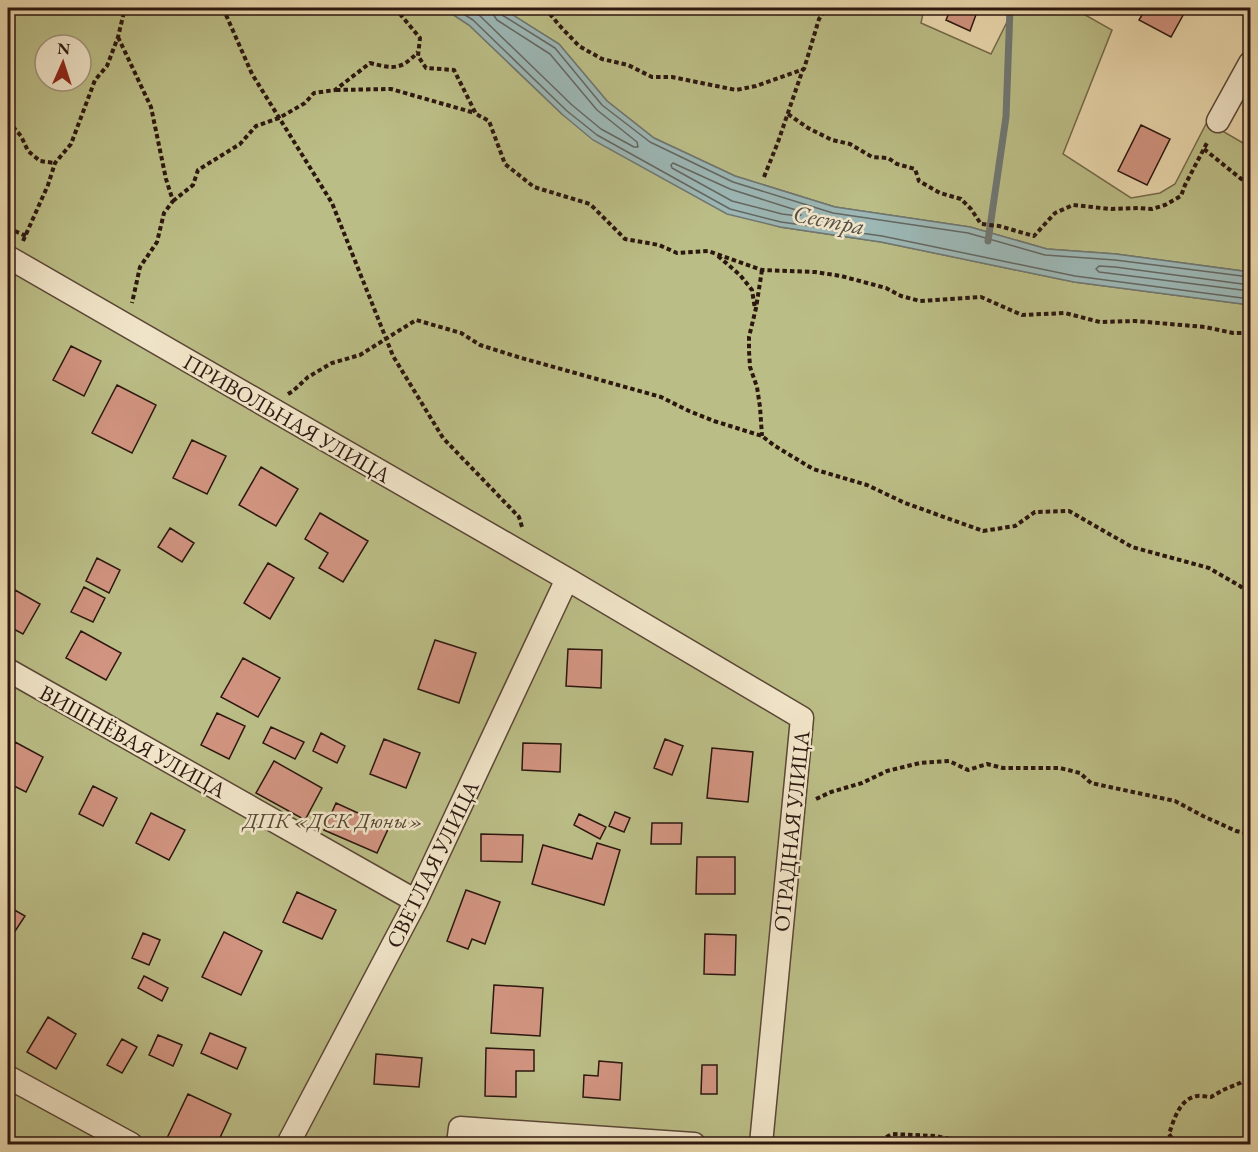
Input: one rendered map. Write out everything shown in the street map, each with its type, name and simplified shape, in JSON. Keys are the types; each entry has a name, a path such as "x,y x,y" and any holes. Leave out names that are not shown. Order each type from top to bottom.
{"street":[{"path":"1218,121 1251,63"},
{"name":"ПРИВОЛЬНАЯ УЛИЦА","path":"11,259 567,579"},
{"name":"ОТРАДНАЯ УЛИЦА","path":"567,579 802,718 761,1144"},
{"name":"СВЕТЛАЯ УЛИЦА","path":"288,1144 416,901 567,579"},
{"name":"ВИШНЁВАЯ УЛИЦА","path":"8,670 416,901"},
{"path":"8,1077 131,1144"},
{"path":"458,1144 460,1128 694,1144"}],"path":[{"path":"11,259 26,236 55,163 71,144 95,80 107,66 118,37 125,8"},
{"path":"223,8 252,74 332,203 393,356 443,438 519,517 524,537"},
{"path":"395,8 420,38 418,56 426,68 454,70 476,114"},
{"path":"545,8 579,46 602,59 628,65 652,77 672,77 736,90 756,86 804,69"},
{"path":"764,177 804,69 819,19 827,8"},
{"path":"118,37 151,107 173,201"},
{"path":"335,90 370,63 392,68 408,62 419,51"},
{"path":"132,329 132,301 140,267 157,242 164,213 173,201 193,185 198,170 240,144 256,126 279,118 305,103 314,93 391,88 476,114 489,121 505,164 534,186 590,204 625,240 659,245 676,254 708,251 762,270 815,272 841,276 886,288 901,296 920,301 981,297 1022,315 1065,313 1100,322 1135,321 1204,327 1233,333 1251,333"},
{"path":"788,114 808,128 832,140 850,144 872,157 888,158 897,164 915,169 919,181 940,193 961,199 981,224 999,226 1034,236 1055,213 1073,206 1152,209 1181,196 1218,121"},
{"path":"8,121 21,136 28,152 40,161 55,163"},
{"path":"1204,149 1251,185"},
{"path":"8,228 26,236"},
{"path":"717,254 740,275 752,290 755,313"},
{"path":"762,270 749,337 750,367 757,387 762,436"},
{"path":"265,405 292,391 308,377 332,363 360,355 416,320 460,333 480,345 518,357 661,397 714,421 762,436 813,469 867,485 904,503 983,531 1015,526 1035,512 1069,511 1132,547 1209,568 1251,594"},
{"path":"794,798 809,801 819,799 831,792 862,783 887,771 920,763 949,760 968,770 987,765 1003,768 1060,768 1080,773 1091,783 1175,801 1236,831 1251,834"},
{"path":"1176,1144 1169,1134 1182,1103 1197,1096 1211,1097 1251,1076"},
{"path":"873,1144 892,1134 935,1136 955,1140 961,1144"}],"green space":[{"name":"ДПК «ДСК Дюны»","path":"8,8 443,8 469,25 563,115 780,227 881,242 1074,282 1250,305 1250,1144 8,1144"},
{"path":"501,8 924,8 921,23 991,54 1014,8 1073,8 1112,30 1063,154 1131,198 1160,193 1175,184 1207,122 1250,147 1250,272 1116,254 1047,249 970,227 835,207 735,176 654,138 607,101 559,44"}],"water":[{"name":"Сестра","path":"443,8 501,8 505,10 559,44 607,101 654,138 735,176 835,207 970,227 1047,249 1116,254 1250,272 1250,305 1074,282 881,242 780,227 727,214 593,140 563,115 469,25"}],"building":[{"path":"951,8 966,8 977,12 970,31 946,20"},
{"path":"1146,8 1187,8 1171,37 1139,20"},
{"path":"1141,125 1170,139 1147,185 1118,171"},
{"path":"71,346 101,361 84,396 53,380"},
{"path":"117,385 156,405 132,453 92,433"},
{"path":"192,440 226,456 207,494 173,478"},
{"path":"261,467 298,489 276,526 239,505"},
{"path":"320,513 368,541 343,582 319,568 328,553 305,539"},
{"path":"170,528 194,543 182,562 158,547"},
{"path":"97,558 120,570 109,593 86,581"},
{"path":"268,563 294,578 270,619 244,603"},
{"path":"84,587 105,598 93,622 71,612"},
{"path":"15,590 40,604 23,634 8,626 8,603"},
{"path":"81,631 121,653 106,680 66,658"},
{"path":"435,640 476,653 459,703 418,689"},
{"path":"568,649 602,650 601,688 566,686"},
{"path":"243,658 280,678 258,717 221,697"},
{"path":"217,713 245,726 229,759 201,745"},
{"path":"271,727 304,742 295,759 263,743"},
{"path":"321,733 345,746 337,763 313,751"},
{"path":"384,739 420,753 406,788 370,774"},
{"path":"665,739 683,746 672,775 654,768"},
{"path":"15,742 43,757 26,792 8,783 8,757"},
{"path":"523,743 561,744 560,772 522,770"},
{"path":"712,748 753,752 748,802 707,798"},
{"path":"274,761 322,788 305,820 256,793"},
{"path":"93,786 117,798 103,826 79,814"},
{"path":"336,803 389,827 377,853 324,830"},
{"path":"615,812 630,818 624,832 609,826"},
{"path":"151,813 185,830 169,860 136,843"},
{"path":"579,814 606,827 600,839 574,825"},
{"path":"652,823 682,823 681,844 651,844"},
{"path":"481,834 523,835 522,862 481,861"},
{"path":"597,843 620,850 604,905 532,884 543,845 592,859"},
{"path":"697,857 735,857 735,894 696,894"},
{"path":"466,890 500,902 485,944 472,939 468,949 447,941"},
{"path":"297,892 336,910 322,939 283,922"},
{"path":"11,908 25,916 8,942 8,914"},
{"path":"224,932 262,951 241,995 202,977"},
{"path":"143,933 160,940 149,965 132,958"},
{"path":"705,934 736,935 735,975 704,974"},
{"path":"144,976 168,988 162,1001 138,988"},
{"path":"494,985 543,988 540,1036 491,1033"},
{"path":"48,1017 76,1034 56,1069 27,1052"},
{"path":"210,1033 246,1048 237,1069 201,1053"},
{"path":"158,1035 182,1045 173,1066 149,1055"},
{"path":"122,1039 137,1047 122,1073 107,1065"},
{"path":"486,1048 534,1050 534,1071 516,1071 516,1097 485,1096"},
{"path":"376,1054 422,1058 419,1087 374,1084"},
{"path":"599,1061 622,1063 620,1100 583,1097 584,1075 598,1076"},
{"path":"702,1065 717,1065 717,1094 701,1094"},
{"path":"188,1094 231,1114 217,1144 181,1144 167,1138"}],"waterway":[{"path":"988,241 1006,117 1010,8"}]}
